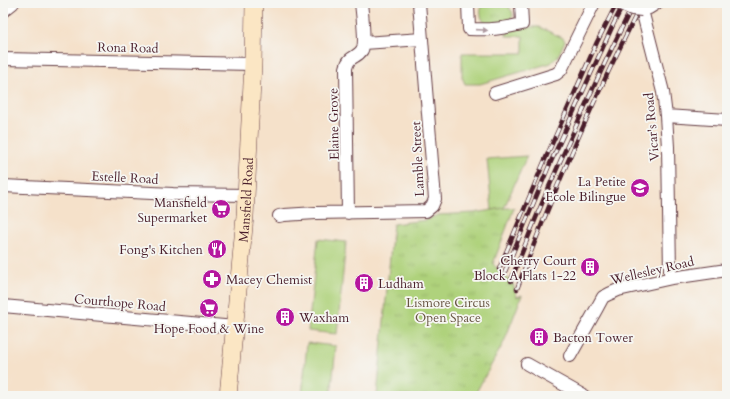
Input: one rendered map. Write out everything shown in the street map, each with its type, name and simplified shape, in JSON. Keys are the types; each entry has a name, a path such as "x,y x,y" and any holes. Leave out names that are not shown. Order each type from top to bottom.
{"main road":[{"name":"Mansfield Road","path":"228,396 247,195 253,64 254,3"}],"street":[{"path":"3,11 13,3"},
{"path":"361,3 364,43 422,39"},
{"name":"Lamble Street","path":"280,216 284,214 316,212 348,213 426,210 432,206 435,199 419,3"},
{"path":"468,3 469,29 490,30 502,29 522,24 521,3"},
{"path":"495,92 556,74 561,70 594,3"},
{"path":"618,3 633,10 651,6"},
{"name":"Vicar's Road","path":"651,6 645,24 663,92 666,116 668,147 670,272 672,278"},
{"name":"Elaine Grove","path":"348,213 346,68 347,62 362,50 364,43"},
{"name":"Rona Road","path":"3,59 253,64"},
{"path":"666,116 727,120"},
{"name":"Estelle Road","path":"3,186 173,194 247,195"},
{"name":"Wellesley Road","path":"570,356 603,297 618,290 672,278 727,270"},
{"name":"Courthope Road","path":"3,306 235,327"},
{"path":"527,364 584,396"}],"green space":[{"path":"483,3 508,3 513,16 510,20 502,22 501,25 490,25 483,21 481,17 481,8"},
{"path":"539,27 563,38 565,41 558,56 551,63 480,84 465,84 462,77 462,53 523,53 523,36 506,36 507,29"},
{"path":"527,156 504,208 492,210 487,159"},
{"name":"Lismore Circus Open Space","path":"504,208 514,208 493,264 513,284 517,297 522,295 504,342 474,396 377,396 393,224 426,220 438,215 474,213"},
{"path":"318,239 346,242 337,334 308,331"},
{"path":"307,343 336,346 331,396 302,396"}],"railway":[{"path":"499,269 597,42 617,3"},
{"path":"504,274 549,166 624,3"},
{"path":"511,281 559,163 634,3"},
{"path":"517,289 575,144 642,3"}],"place":[{"name":"La Petite Ecole Bilingue","path":"640,188"},
{"name":"Mansfield Supermarket","path":"221,209"},
{"name":"Fong's Kitchen","path":"217,249"},
{"name":"Cherry Court Block A Flats 1-22","path":"590,267"},
{"name":"Macey Chemist","path":"212,279"},
{"name":"Ludham","path":"364,283"},
{"name":"Hope Food & Wine","path":"209,308"},
{"name":"Waxham","path":"285,317"},
{"name":"Bacton Tower","path":"539,337"}]}
